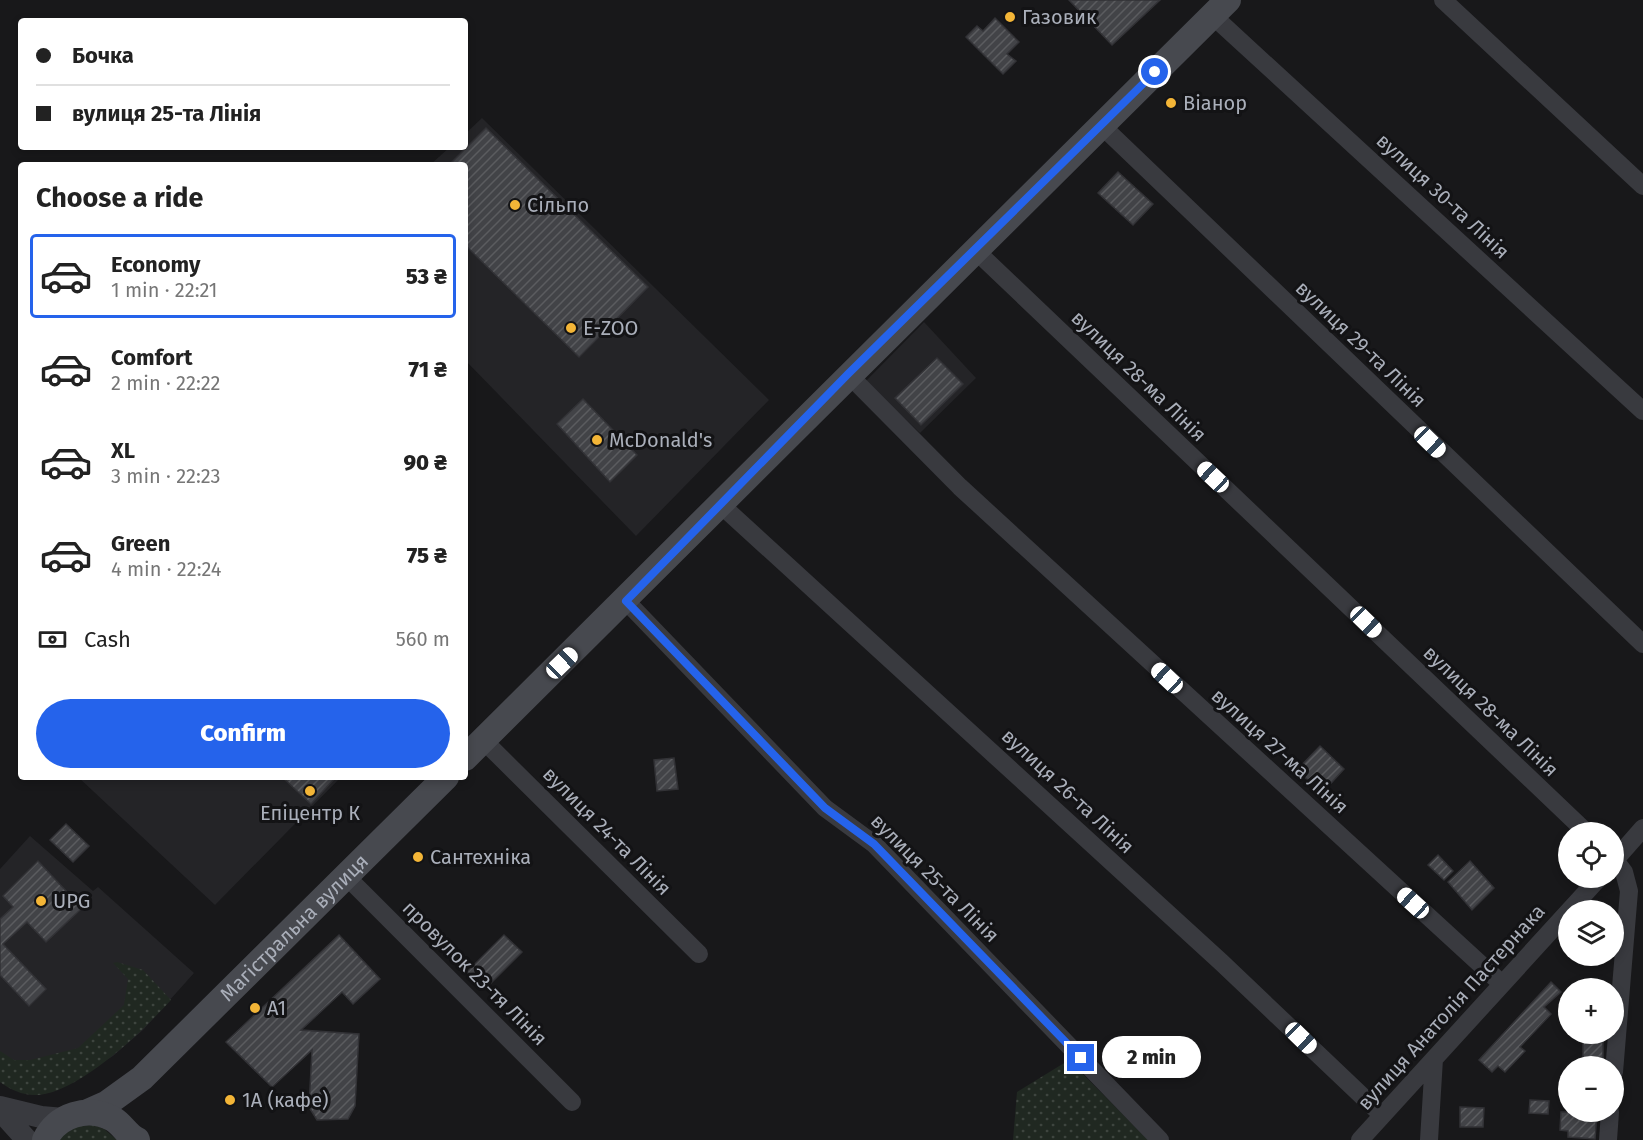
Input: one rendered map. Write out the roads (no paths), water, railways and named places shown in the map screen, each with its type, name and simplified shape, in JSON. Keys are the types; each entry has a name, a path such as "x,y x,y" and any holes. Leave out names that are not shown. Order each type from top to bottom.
{"main road":[{"path":"474,749 626,601 848,374 1220,8"},
{"name":"Магістральна вулиця","path":"64,1119 88,1112 123,1094 142,1078 443,780"},
{"path":"132,1137 133,1100 142,1078"},
{"path":"88,1112 113,1119 132,1137"},
{"path":"45,1140 53,1127 64,1119"}],"street":[{"path":"1443,0 1643,186"},
{"name":"вулиця 30-та Лінія","path":"1220,8 1643,411"},
{"name":"вулиця 29-та Лінія","path":"1101,125 1643,644"},
{"name":"вулиця 28-ма Лінія","path":"974,249 1576,822"},
{"name":"вулиця 27-ма Лінія","path":"848,374 960,487 1502,984"},
{"name":"вулиця 26-та Лінія","path":"720,504 1212,954 1382,1115"},
{"name":"вулиця 25-та Лінія","path":"626,601 825,808 874,844 1160,1140"},
{"name":"вулиця 24-та Лінія","path":"474,749 699,954"},
{"path":"1624,849 1643,828"},
{"path":"1615,1056 1629,891 1624,873"},
{"name":"провулок 23-тя Лінія","path":"346,876 572,1102"},
{"name":"вулиця Анатолія Пастернака","path":"1360,1140 1590,888"},
{"path":"1429,1140 1434,1059"},
{"path":"0,1108 41,1117 64,1119"},
{"path":"0,1108 27,1140"},
{"path":"1608,1140 1610,1122"}],"place":[{"name":"Газовик","path":"1010,17"},
{"name":"Віанор","path":"1171,103"},
{"name":"Сільпо","path":"515,205"},
{"name":"E-ZOO","path":"571,328"},
{"name":"McDonald's","path":"597,440"},
{"name":"Епіцентр К","path":"310,791"},
{"name":"Сантехніка","path":"418,857"},
{"name":"UPG","path":"41,901"},
{"name":"А1","path":"255,1008"},
{"name":"1А (кафе)","path":"230,1100"}]}
